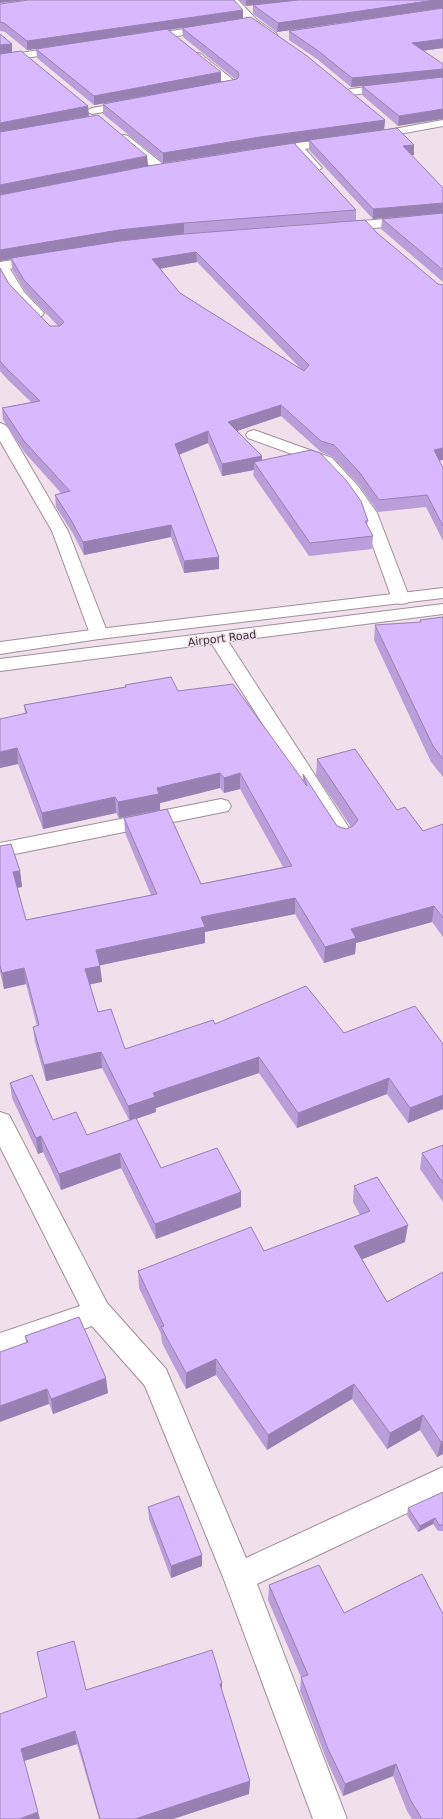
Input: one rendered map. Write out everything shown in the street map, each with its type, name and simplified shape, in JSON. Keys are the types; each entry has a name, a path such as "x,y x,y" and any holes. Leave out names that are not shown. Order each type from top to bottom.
{"main road":[{"path":"233,0 253,22 280,38"},
{"path":"243,11 258,9"},
{"path":"238,24 253,22"},
{"path":"131,39 223,26"},
{"path":"170,34 233,85 202,90"},
{"path":"12,45 35,64"},
{"path":"0,59 77,47"},
{"path":"350,92 443,82"},
{"path":"339,84 362,102"},
{"path":"81,102 101,120 86,122"},
{"path":"92,111 139,102"},
{"path":"386,123 398,133"},
{"path":"281,149 398,133 443,123"},
{"path":"113,129 160,168"},
{"path":"297,147 324,177"},
{"path":"145,171 175,165"},
{"path":"356,212 377,234"},
{"path":"327,228 443,218"},
{"path":"45,322 18,294 1,266 58,257"},
{"path":"0,428 60,531 99,634"},
{"path":"254,435 326,461 352,489 369,513 401,598"},
{"name":"Airport Road","path":"0,648 99,634 443,593"},
{"name":"Airport Road","path":"0,665 443,609"},
{"path":"217,638 344,836"},
{"path":"0,850 221,806"},
{"path":"0,1122 98,1312 156,1378 239,1578 330,1819"},
{"path":"0,1346 98,1312"},
{"path":"239,1578 443,1481"}],"building":[{"path":"28,0 234,0 243,10 27,41 4,23 0,22 0,4"},
{"path":"298,0 435,0 278,23 253,5"},
{"path":"443,8 443,39 412,43 443,64 443,69 352,78 317,50 289,31"},
{"path":"251,17 307,56 385,120 260,137 163,153 103,104 237,79 239,76 238,72 182,28"},
{"path":"167,29 221,72 94,96 36,49"},
{"path":"0,34 12,44 0,45"},
{"path":"21,51 88,106 0,123 0,54"},
{"path":"443,77 443,109 399,116 362,86"},
{"path":"98,115 147,156 0,185 0,132"},
{"path":"397,128 414,145 403,146 443,188 443,203 373,209 309,140"},
{"path":"294,143 356,210 184,223 119,230 0,250 0,195 148,166"},
{"path":"443,213 443,270 382,219"},
{"path":"365,220 377,233 438,284 443,285 443,448 434,450 443,468 443,526 427,495 379,500 360,473 334,445 321,441 281,405 228,422 262,456 222,464 208,431 175,444 219,557 184,561 171,525 83,542 55,495 70,491 24,441 2,408 40,401 0,361 0,268 9,284 50,326 60,326 64,322 24,280 11,258 120,241 184,234","holes":["196,252 309,365 304,371 180,293 152,259"]},
{"path":"311,450 320,453 346,480 361,501 368,521 365,521 373,536 310,543 254,462"},
{"path":"443,617 443,759 433,746 375,625 421,622 420,620"},
{"path":"171,677 178,691 233,684 307,786 303,774 337,826 346,829 353,826 358,820 317,759 355,749 397,810 405,807 423,831 443,824 443,918 434,906 351,929 356,938 325,947 295,898 201,917 205,927 96,950 100,966 85,969 98,1012 111,1009 125,1049 213,1020 215,1024 306,986 344,1033 415,1006 443,1044 443,1095 410,1108 389,1078 298,1113 259,1057 153,1093 155,1097 128,1106 101,1052 44,1065 33,1027 39,1025 24,968 2,973 0,965 0,846 11,844 20,871 13,872 26,920 157,894 124,818 167,809 201,884 292,866 240,773 224,778 220,773 157,788 159,794 118,802 115,797 42,813 17,748 0,752 0,719 27,713 24,705 126,687 125,685"},
{"path":"32,1075 53,1120 76,1112 87,1135 136,1118 161,1168 217,1148 241,1192 155,1224 120,1153 59,1174 41,1136 36,1138 10,1083"},
{"path":"443,1145 443,1183 422,1153"},
{"path":"377,1177 408,1225 354,1246 387,1302 443,1272 443,1441 441,1442 423,1415 390,1433 354,1384 268,1435 216,1359 186,1373 161,1327 164,1326 138,1271 251,1227 264,1251 370,1211 354,1186"},
{"path":"79,1317 106,1378 51,1399 47,1389 0,1406 0,1352 28,1342 25,1336"},
{"path":"443,1492 443,1525 439,1525 435,1518 420,1526 408,1508"},
{"path":"179,1496 202,1555 171,1566 148,1507"},
{"path":"319,1565 344,1613 422,1574 443,1614 443,1819 422,1819 410,1799 396,1764 345,1784 328,1749 301,1677 308,1675 269,1585"},
{"path":"74,1641 86,1690 212,1650 222,1683 220,1684 250,1781 135,1819 100,1819 75,1731 21,1749 38,1812 19,1819 0,1819 0,1714 47,1697 37,1652"}]}
